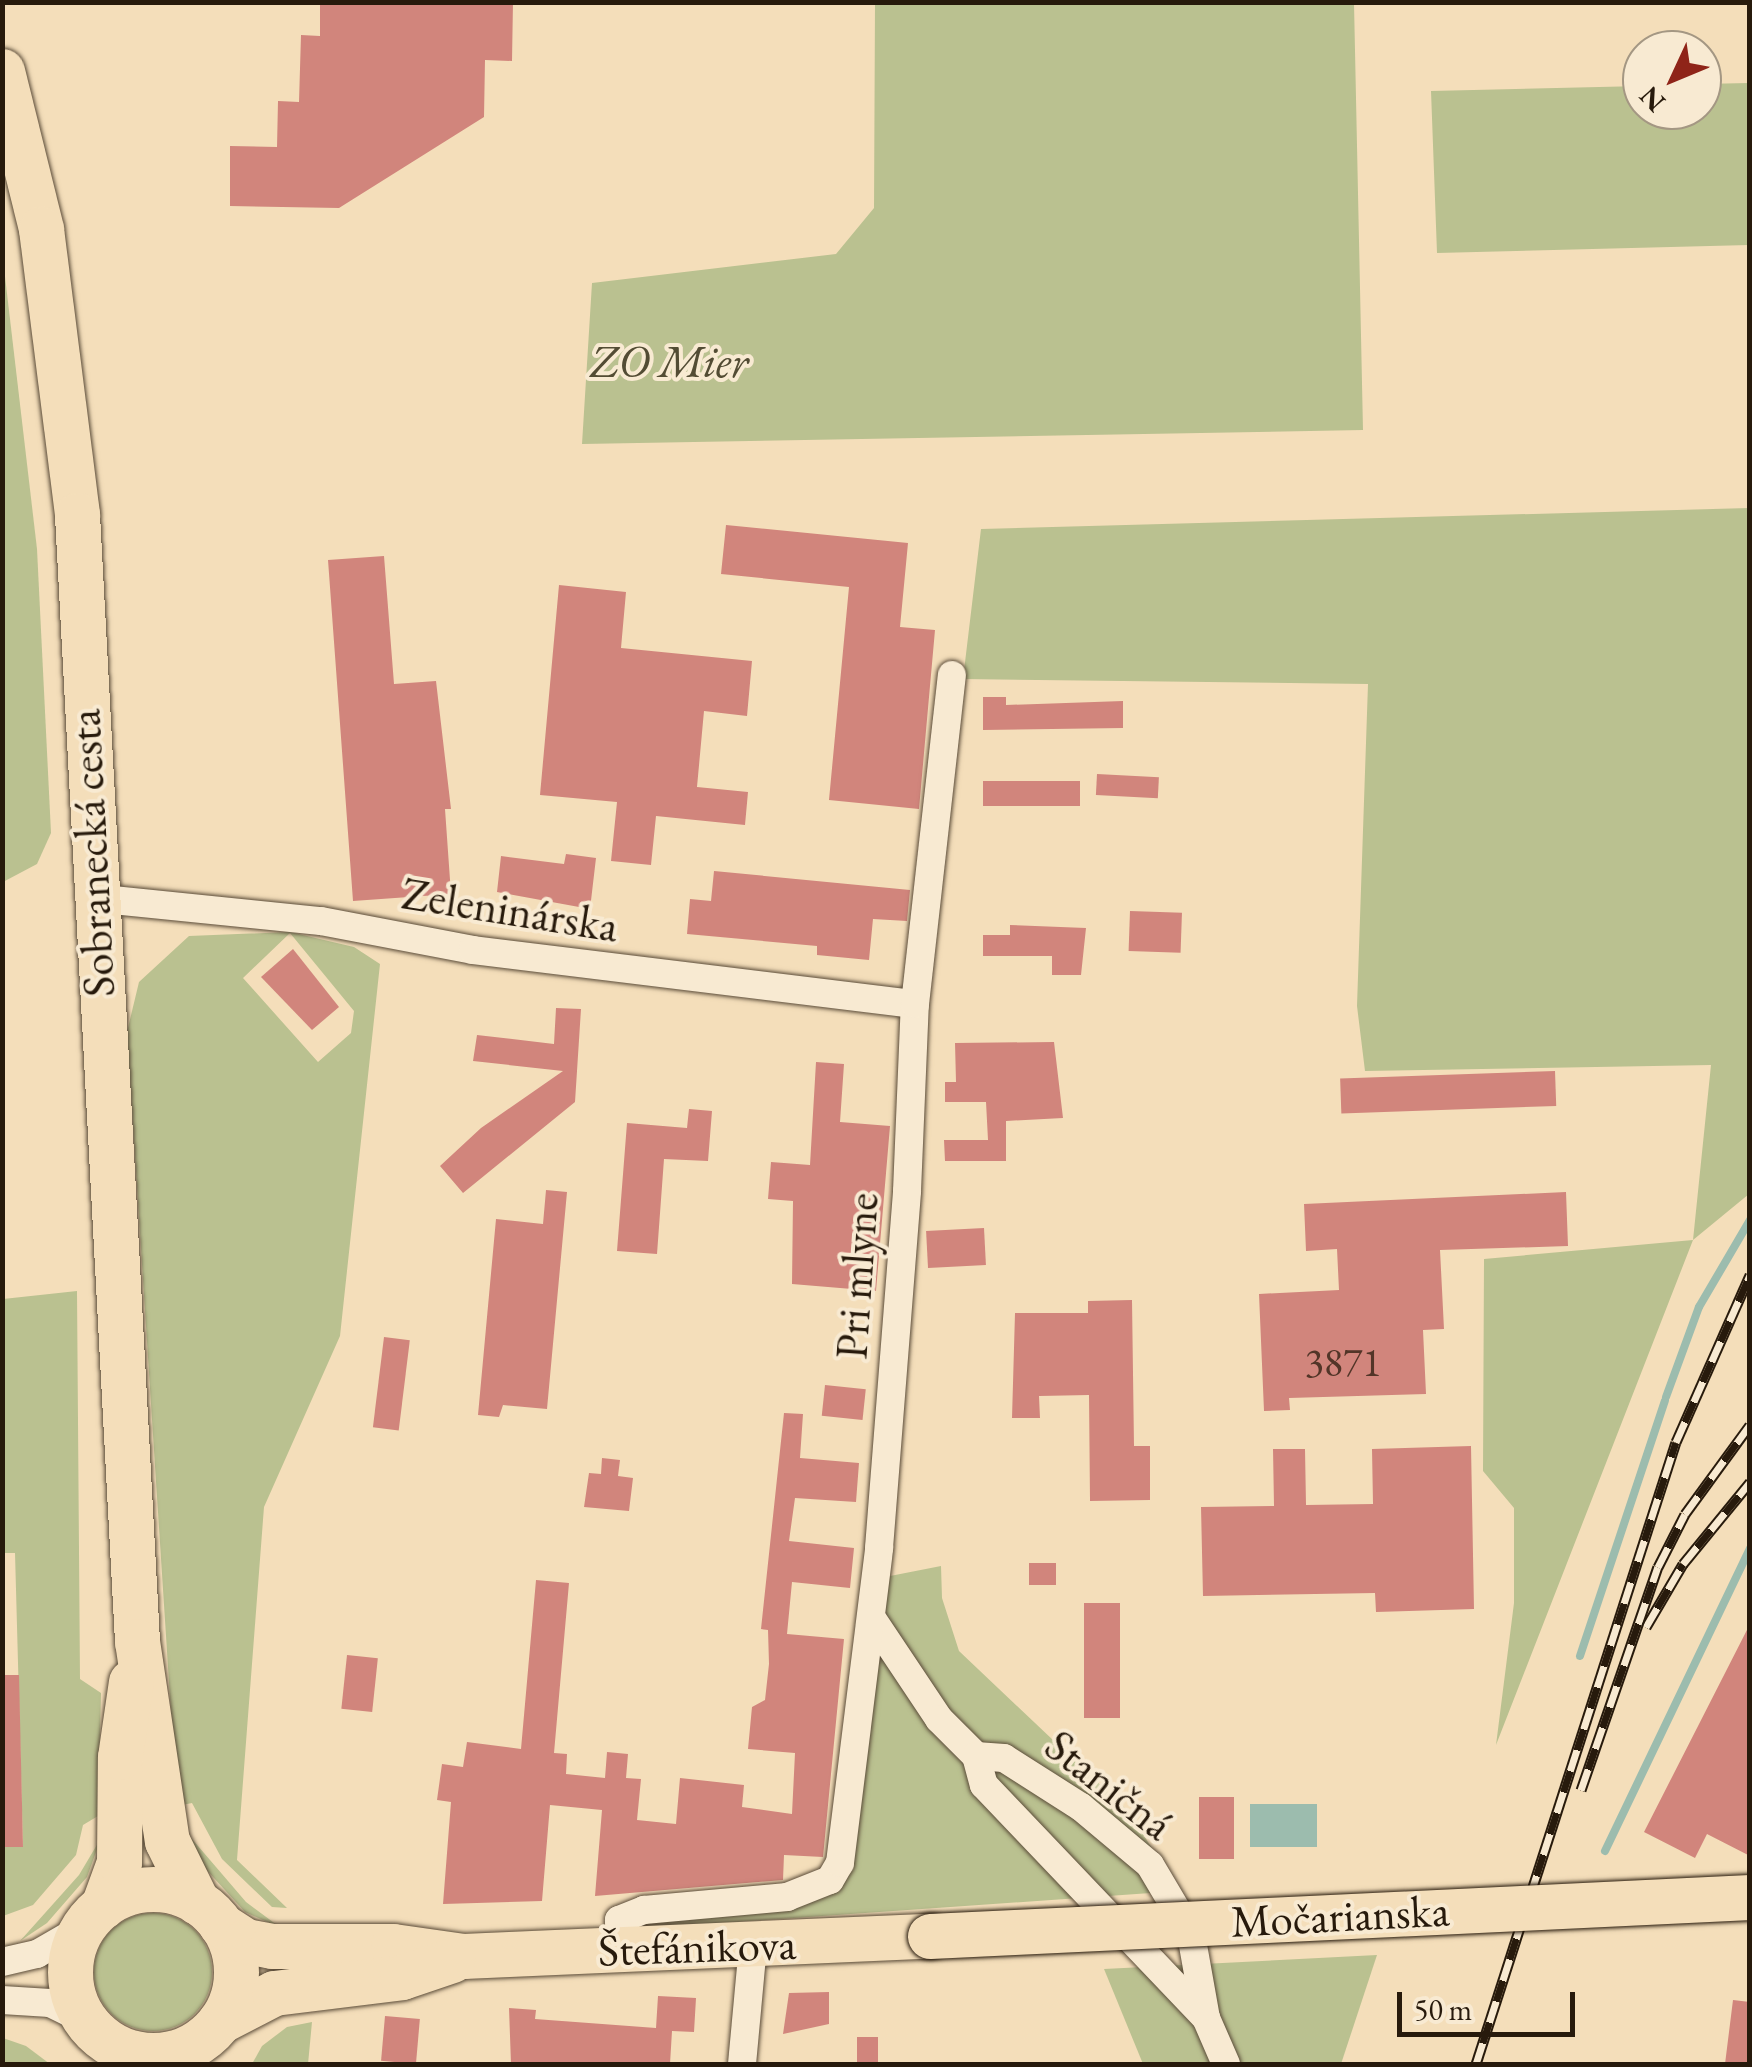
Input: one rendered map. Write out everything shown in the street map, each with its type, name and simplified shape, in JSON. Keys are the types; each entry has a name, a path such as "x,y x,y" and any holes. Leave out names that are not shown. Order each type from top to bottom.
{"main road":[{"name":"Sobranecká cesta","path":"2,72 41,229 77,515 93,898 137,1641 167,1841 209,1913"},
{"name":"Sobranecká cesta","path":"93,1917 118,1862 120,1757 137,1641"},
{"path":"149,1890 209,1913 258,1944 393,1946 464,1956 402,1977 274,1993 206,2040 152,2055 105,2042 70,1974 93,1917 149,1890"},
{"name":"Močarianska","path":"930,1936 1750,1897"},
{"path":"206,2040 233,1995 236,1966 209,1913"},
{"name":"Štefánikova","path":"464,1956 930,1936"}],"street":[{"name":"Pri mlyne","path":"620,1950 619,1920 644,1910 787,1897 830,1880 840,1864 870,1617 908,1191 915,1004 952,675"},
{"name":"Zeleninárska","path":"93,898 321,921 472,950 915,1004"},
{"name":"Staničná","path":"870,1617 940,1719 976,1756 984,1785 1206,2018"},
{"name":"Staničná","path":"976,1756 1004,1758 1081,1808 1150,1865 1191,1934 1206,2018 1226,2064"},
{"path":"2,1962 37,1954 93,1917"},
{"path":"742,2064 753,1945"},
{"path":"2,2000 50,2003 105,2042"}],"green space":[{"name":"ZO Mier","path":"875,3 1354,3 1363,430 582,444 592,283 836,254 874,208"},
{"path":"1749,83 1749,245 1437,253 1431,91 1622,86 1622,130 1722,130 1722,84"},
{"path":"2,251 37,549 51,833 37,864 3,882"},
{"path":"1749,508 1749,1194 1693,1240 1711,1065 1365,1071 1357,1006 1368,684 963,679 981,529"},
{"path":"290,932 354,947 380,964 340,1336 264,1507 237,1860 287,1908 272,1907 222,1859 192,1803 177,1806 127,1032 139,982 189,936","holes":["290,933 354,1011 351,1033 318,1062 243,978"]},
{"path":"1693,1240 1496,1745 1514,1603 1514,1508 1483,1471 1484,1259"},
{"path":"77,1291 80,1679 101,1693 98,1816 83,1825 76,1855 33,1905 3,1916 3,1847 23,1846 15,1553 3,1553 3,1299"},
{"path":"941,1566 942,1598 959,1651 1129,1812 1179,1891 637,1929 637,1923 838,1890 885,1577"},
{"path":"186,1832 246,1902 281,1928 245,1912 203,1866"},
{"path":"101,1838 87,1877 47,1923 20,1941 79,1875"},
{"path":"153,1913 176,1917 195,1930 208,1949 212,1972 208,1995 195,2014 176,2027 153,2031 130,2027 111,2014 98,1995 94,1972 98,1949 111,1930 130,1917"},
{"path":"1377,1955 1341,2064 1143,2064 1104,1969"},
{"path":"312,2022 308,2064 252,2064 262,2046 287,2027"},
{"path":"3,2038 26,2046 50,2064 3,2064"}],"shaded area":[{"path":"1250,1804 1317,1804 1317,1847 1250,1847"}],"building":[{"path":"320,2 513,2 512,61 485,60 484,117 339,208 230,206 230,146 277,147 278,101 299,102 301,35 320,36"},
{"path":"726,525 908,543 900,627 935,630 919,809 829,800 849,587 721,574"},
{"path":"384,556 394,684 436,681 451,809 445,809 451,894 353,901 328,560"},
{"path":"559,585 626,592 621,648 752,661 747,716 704,711 697,787 748,792 745,825 656,816 651,865 611,861 617,802 540,795"},
{"path":"983,697 1006,697 1006,705 1123,701 1123,728 983,730"},
{"path":"1097,774 1159,777 1158,798 1096,795"},
{"path":"983,781 1080,781 1080,806 983,806"},
{"path":"566,854 596,858 590,909 497,892 501,856 564,864"},
{"path":"714,871 910,890 907,921 873,919 869,960 817,955 817,946 687,934 690,899 711,901"},
{"path":"1130,911 1182,913 1181,953 1129,951"},
{"path":"1010,925 1086,928 1081,975 1052,975 1052,956 983,956 983,935 1010,935"},
{"path":"293,949 339,1007 312,1030 261,977"},
{"path":"556,1008 581,1009 575,1102 463,1193 440,1166 481,1128 563,1071 473,1061 477,1035 554,1044"},
{"path":"1054,1042 1063,1118 1006,1121 1006,1161 945,1161 944,1140 988,1140 986,1102 945,1102 945,1082 956,1082 955,1043"},
{"path":"816,1062 844,1064 840,1122 890,1126 876,1291 792,1284 793,1201 768,1199 771,1162 810,1165"},
{"path":"1555,1071 1556,1106 1341,1113 1340,1079"},
{"path":"689,1109 712,1111 708,1161 664,1159 657,1254 617,1251 627,1123 687,1128"},
{"path":"546,1190 567,1192 547,1409 503,1405 499,1417 478,1415 496,1219 543,1224"},
{"path":"1566,1192 1568,1246 1440,1250 1444,1329 1423,1330 1426,1394 1289,1398 1290,1410 1264,1411 1259,1294 1339,1290 1337,1249 1306,1251 1304,1204"},
{"path":"984,1228 986,1265 928,1268 926,1231"},
{"path":"1132,1300 1134,1446 1150,1446 1150,1500 1090,1501 1089,1395 1039,1396 1040,1418 1012,1418 1015,1313 1088,1313 1088,1301"},
{"path":"384,1337 410,1340 399,1430 373,1427"},
{"path":"825,1385 866,1389 863,1420 822,1416"},
{"path":"784,1413 803,1414 800,1458 859,1463 856,1502 795,1498 789,1541 854,1548 850,1588 792,1582 787,1634 844,1639 823,1857 784,1855 783,1880 595,1896 602,1810 550,1805 542,1901 443,1904 451,1802 437,1800 442,1764 463,1767 467,1742 521,1749 536,1580 569,1583 554,1753 567,1754 566,1774 605,1778 607,1752 628,1754 626,1778 641,1779 637,1820 676,1824 680,1778 744,1785 742,1807 792,1814 795,1753 748,1749 752,1707 765,1700 769,1664 768,1630 761,1629"},
{"path":"1471,1446 1474,1609 1376,1612 1375,1593 1203,1596 1201,1507 1274,1506 1273,1449 1305,1449 1306,1505 1373,1504 1372,1449"},
{"path":"602,1458 620,1460 618,1476 633,1478 629,1511 584,1507 589,1473 601,1474"},
{"path":"1029,1563 1056,1563 1056,1585 1029,1585"},
{"path":"1084,1603 1120,1603 1120,1718 1084,1718"},
{"path":"1750,1624 1750,1856 1707,1834 1695,1858 1644,1832"},
{"path":"347,1655 378,1658 372,1712 341,1709"},
{"path":"2,1675 19,1675 23,1847 2,1847"},
{"path":"1199,1797 1234,1797 1234,1859 1199,1859"},
{"path":"829,1992 829,2024 783,2034 789,1993"},
{"path":"658,1996 696,1998 694,2032 672,2031 670,2064 511,2064 509,2008 536,2010 535,2019 656,2028"},
{"path":"1733,2000 1750,2002 1750,2064 1725,2064"},
{"path":"385,2016 420,2019 416,2064 381,2061"},
{"path":"857,2037 878,2037 878,2064 857,2064"}],"waterway":[{"path":"1666,1397 1699,1307 1750,1220"},
{"path":"1580,1656 1665,1401"},
{"path":"1605,1851 1750,1548"}],"railway":[{"path":"1476,2064 1676,1442 1750,1275"},
{"path":"1581,1790 1658,1567 1685,1514 1750,1425"},
{"path":"1646,1627 1683,1564 1750,1482"}]}
